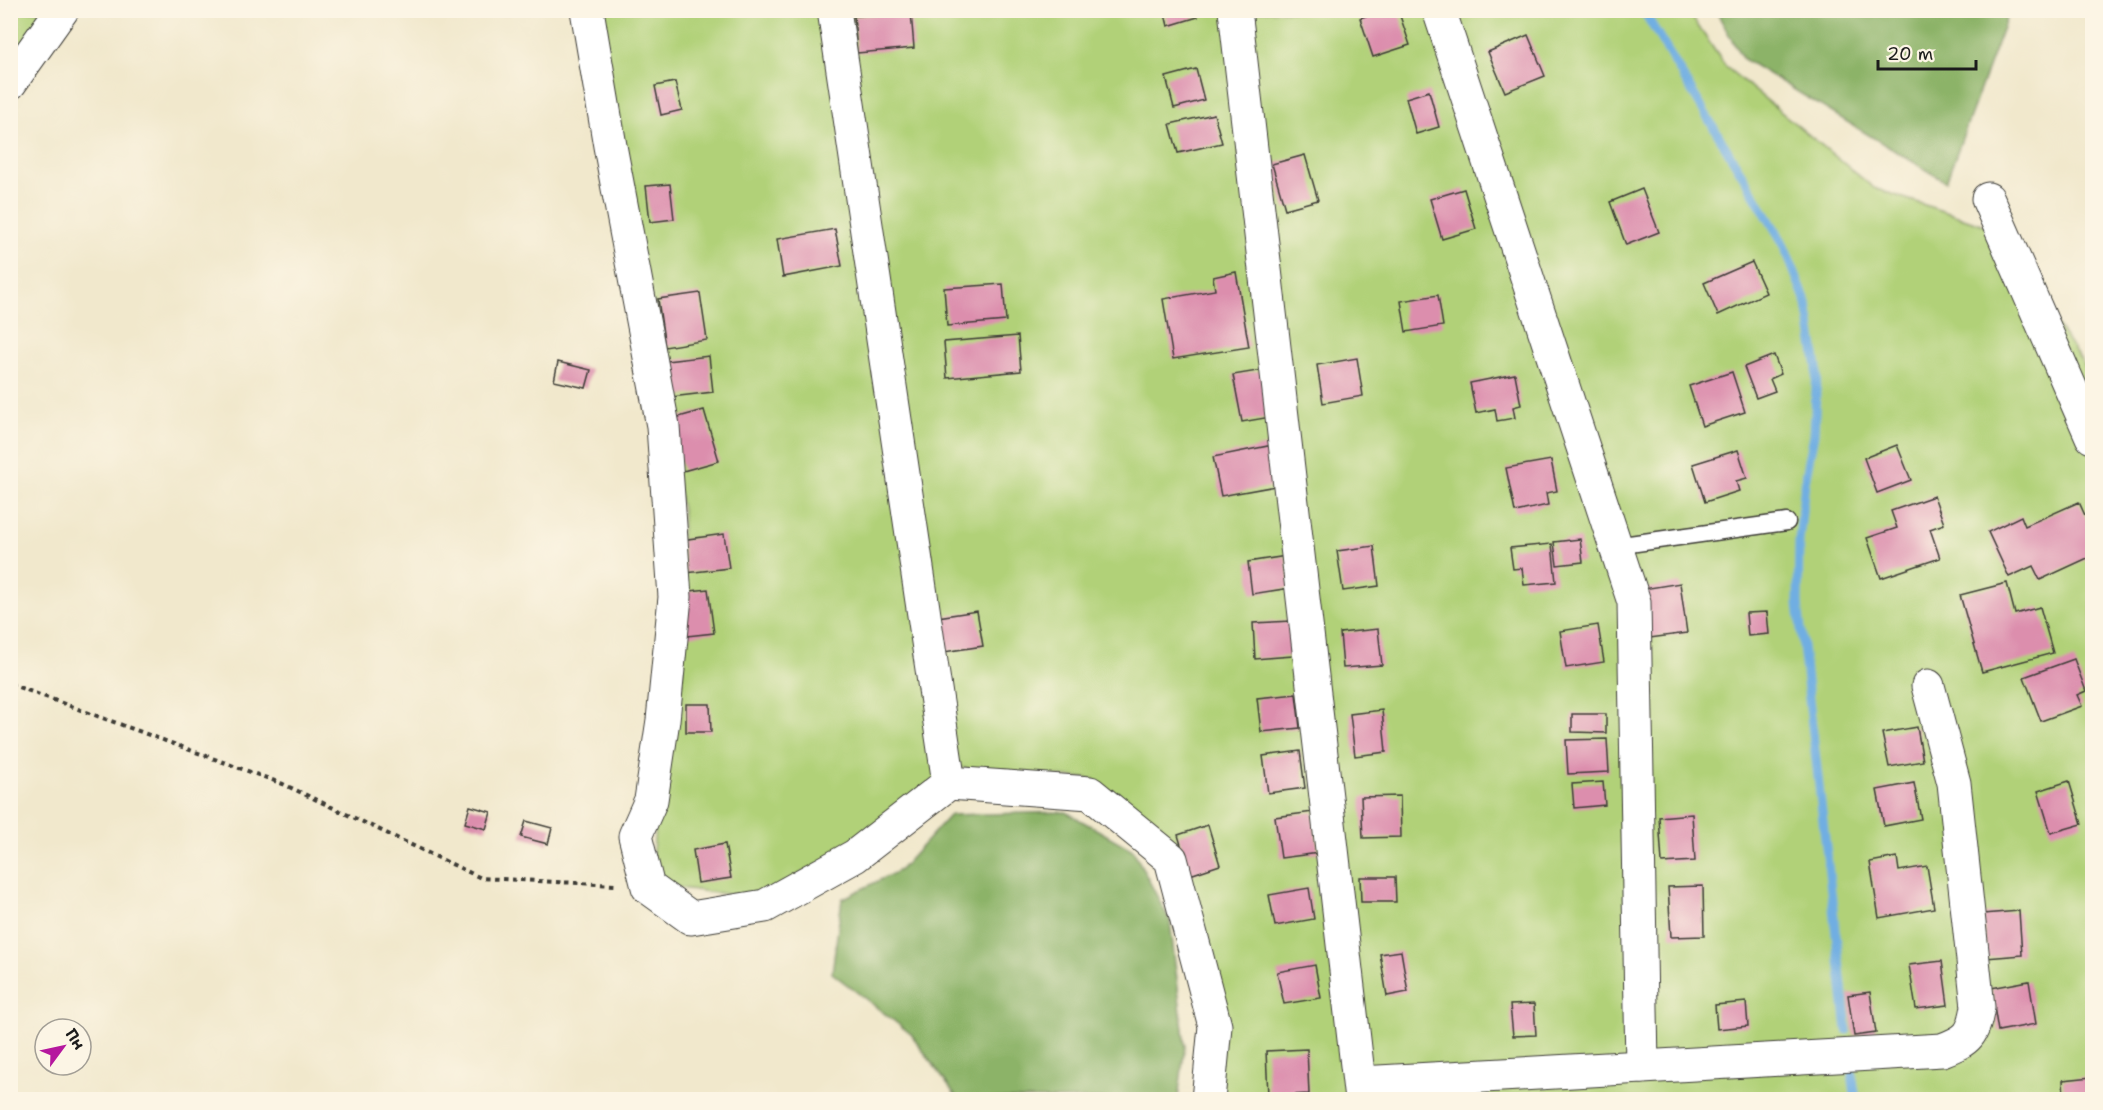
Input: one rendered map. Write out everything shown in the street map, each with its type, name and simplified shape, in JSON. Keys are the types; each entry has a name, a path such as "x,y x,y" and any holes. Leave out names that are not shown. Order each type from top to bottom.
{"street":[{"path":"10,83 62,10"},
{"path":"587,10 610,146 663,426 675,585 663,720 651,801 635,836 648,886 691,918 765,906 855,856 949,783 1090,793 1171,859 1215,1026 1208,1100"},
{"path":"834,10 949,783"},
{"path":"1235,10 1361,1091 1642,1067 1942,1050 1962,1043 1975,1027 1978,1007 1954,783 1928,686"},
{"path":"1439,10 1634,602 1642,1067"},
{"path":"1988,199 2092,436"}],"lane":[{"path":"1615,546 1787,522"}],"path":[{"path":"10,684 283,784 482,878 648,886"}],"green space":[{"path":"11,11 57,11 11,68"},
{"path":"596,11 1688,11 1726,67 1874,188 1990,227 2092,377 2092,1099 1221,1099 1178,852 1093,779 960,768 849,848 756,898 650,884 683,516"},
{"path":"1716,11 2009,11 1946,182 1742,58"},
{"path":"1066,812 1133,850 1170,921 1185,1046 1178,1099 958,1099 911,1034 832,973 842,899 900,870 950,815"}],"building":[{"path":"477,10 509,10 509,15 477,12"},
{"path":"1164,10 1196,10 1198,17 1168,26"},
{"path":"1383,10 1398,10 1410,45 1373,57 1360,18"},
{"path":"911,12 914,48 857,53 854,16"},
{"path":"1528,35 1545,76 1505,92 1488,52"},
{"path":"1196,69 1204,100 1174,108 1166,77"},
{"path":"675,82 682,110 661,115 655,86"},
{"path":"1429,91 1439,127 1416,134 1406,98"},
{"path":"1214,114 1222,143 1178,153 1170,124"},
{"path":"1305,155 1318,200 1285,209 1272,164"},
{"path":"670,184 674,219 650,222 646,186"},
{"path":"1464,189 1476,229 1442,239 1430,199"},
{"path":"1642,189 1659,232 1626,245 1610,202"},
{"path":"835,229 842,266 783,277 777,239"},
{"path":"1752,262 1766,293 1718,315 1704,283"},
{"path":"1236,272 1249,347 1173,359 1163,299 1215,290 1213,277"},
{"path":"1003,284 1006,321 947,326 944,288"},
{"path":"700,293 707,340 665,347 658,299"},
{"path":"1438,295 1443,326 1406,332 1401,301"},
{"path":"1018,336 1021,371 947,378 944,342"},
{"path":"1774,355 1781,374 1770,379 1775,391 1756,398 1744,367"},
{"path":"709,356 713,392 663,398 658,362"},
{"path":"1357,358 1363,396 1323,403 1317,365"},
{"path":"558,362 591,370 586,388 554,381"},
{"path":"1263,370 1271,417 1242,422 1233,375"},
{"path":"1732,372 1745,412 1702,426 1689,386"},
{"path":"1515,374 1521,405 1513,407 1515,418 1497,421 1495,409 1476,413 1470,383"},
{"path":"704,410 719,461 683,471 668,420"},
{"path":"1273,445 1281,485 1221,496 1213,457"},
{"path":"1897,445 1911,480 1877,493 1864,458"},
{"path":"1738,450 1747,478 1736,481 1739,491 1705,502 1693,464"},
{"path":"1551,460 1557,491 1546,493 1548,505 1515,512 1506,468"},
{"path":"1934,496 1944,524 1930,529 1940,558 1881,578 1867,538 1897,528 1891,511"},
{"path":"2079,502 2092,531 2092,556 2040,580 2033,566 2009,577 1988,532 2021,516 2025,526"},
{"path":"724,534 729,568 686,573 681,540"},
{"path":"1580,539 1583,562 1557,565 1554,542"},
{"path":"1552,544 1556,582 1524,585 1522,568 1513,569 1510,548"},
{"path":"1374,546 1379,586 1343,591 1337,551"},
{"path":"1286,556 1290,588 1252,594 1248,562"},
{"path":"1680,583 1687,633 1650,638 1643,589"},
{"path":"2007,583 2015,614 2040,607 2053,653 1982,672 1960,595"},
{"path":"708,589 714,633 687,636 681,592"},
{"path":"977,611 983,646 944,652 938,617"},
{"path":"1767,612 1769,634 1748,636 1746,613"},
{"path":"1291,621 1293,656 1255,659 1253,623"},
{"path":"1598,625 1604,662 1566,668 1560,631"},
{"path":"1378,629 1382,665 1343,668 1340,633"},
{"path":"2074,659 2086,691 2077,695 2082,706 2041,721 2024,677"},
{"path":"1296,694 1300,728 1261,732 1257,698"},
{"path":"686,704 710,704 711,732 686,732"},
{"path":"1382,710 1386,752 1355,756 1350,714"},
{"path":"1572,714 1606,714 1606,733 1572,732"},
{"path":"1917,727 1923,761 1889,767 1882,733"},
{"path":"1607,739 1609,772 1568,774 1566,740"},
{"path":"1300,751 1305,788 1268,793 1263,756"},
{"path":"2069,781 2082,824 2051,833 2038,791"},
{"path":"1603,782 1605,805 1574,808 1572,784"},
{"path":"1914,783 1921,819 1884,826 1877,790"},
{"path":"1400,796 1401,837 1363,838 1361,797"},
{"path":"470,806 491,812 486,829 465,823"},
{"path":"1313,812 1319,853 1281,858 1275,817"},
{"path":"1692,814 1695,861 1662,863 1659,817"},
{"path":"526,821 552,828 548,844 521,837"},
{"path":"1208,825 1220,865 1190,875 1178,835"},
{"path":"725,844 731,878 698,883 693,850"},
{"path":"1897,857 1899,871 1927,866 1934,908 1879,918 1870,862"},
{"path":"1360,877 1395,877 1396,902 1361,902"},
{"path":"1703,886 1704,936 1671,937 1668,887"},
{"path":"1309,888 1314,919 1275,926 1269,895"},
{"path":"2019,911 2022,955 1986,958 1983,914"},
{"path":"1401,951 1408,992 1387,996 1380,954"},
{"path":"1942,961 1948,1005 1916,1009 1909,965"},
{"path":"1315,965 1321,998 1284,1004 1277,972"},
{"path":"2029,981 2036,1024 1998,1031 1991,988"},
{"path":"1870,992 1876,1033 1854,1036 1848,995"},
{"path":"1746,1002 1748,1026 1717,1029 1715,1005"},
{"path":"1534,1004 1536,1035 1513,1036 1510,1005"},
{"path":"1307,1049 1309,1094 1268,1096 1266,1051"},
{"path":"2092,1077 2092,1100 2064,1100 2063,1080"}],"waterway":[{"path":"1643,10 1782,241 1807,304 1817,368 1814,434 1805,482 1799,541 1798,603 1847,1030"},
{"path":"1852,1073 1856,1100"}]}
